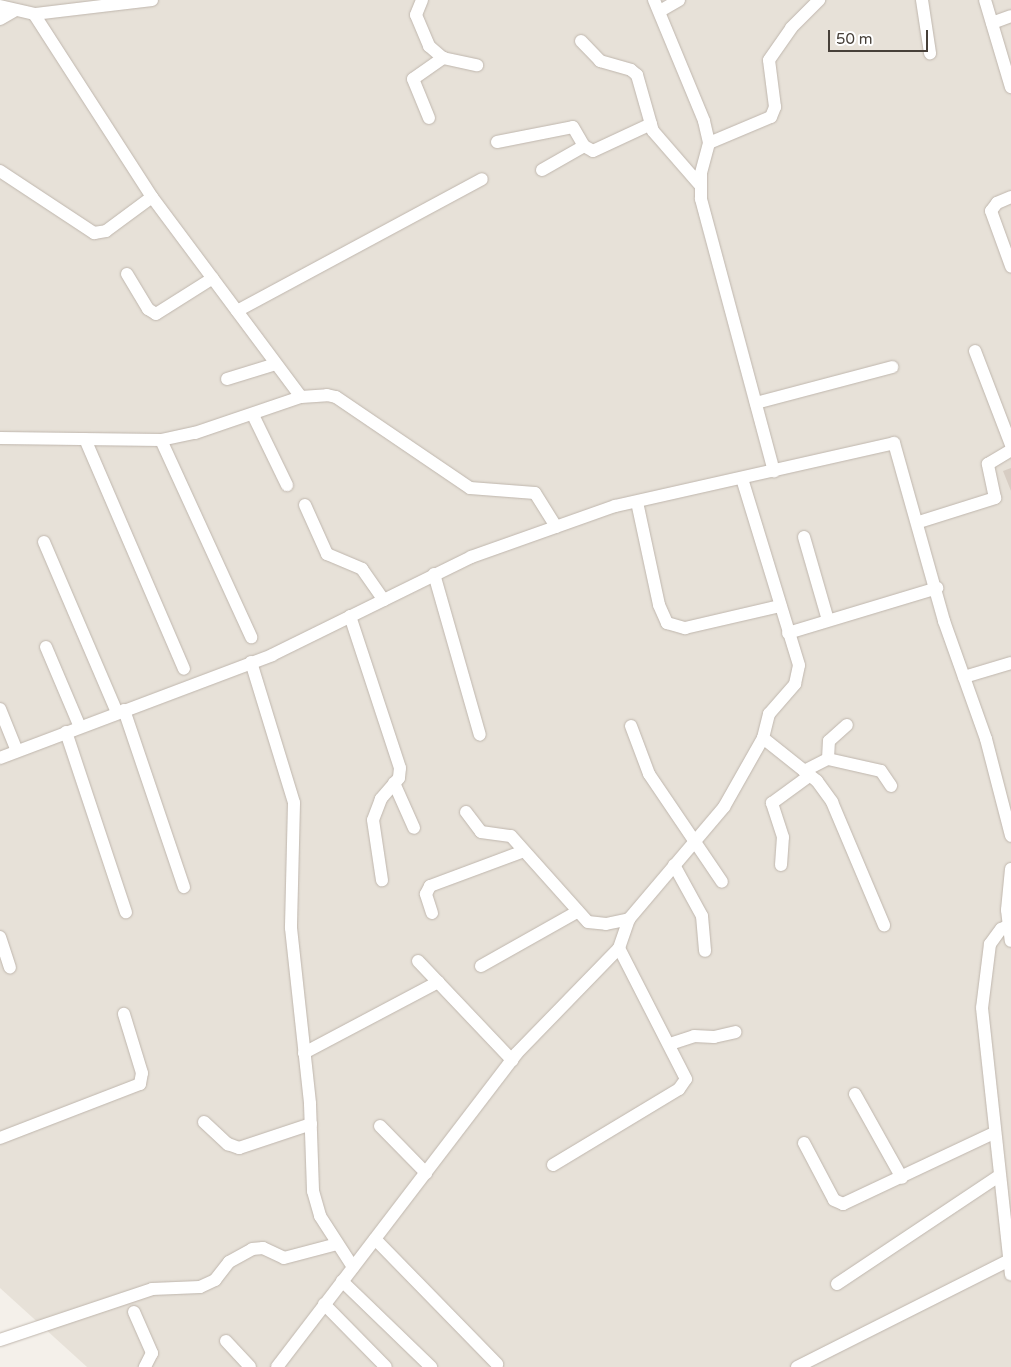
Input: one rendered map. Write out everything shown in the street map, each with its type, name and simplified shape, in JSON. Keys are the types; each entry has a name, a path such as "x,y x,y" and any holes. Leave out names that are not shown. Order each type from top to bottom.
{"street":[{"path":"0,6 14,11 34,14 152,0"},
{"path":"422,0 416,15 429,46 443,58 477,65"},
{"path":"678,0 657,6 704,121 709,143 700,185 723,292 774,471"},
{"path":"709,143 772,117 775,107 769,60 791,28 819,0"},
{"path":"922,0 930,53"},
{"path":"985,0 1011,87"},
{"path":"0,19 14,11"},
{"path":"34,14 152,197 301,397"},
{"path":"992,23 1011,16"},
{"path":"581,41 600,61 637,75 650,124 700,185"},
{"path":"429,118 413,79 443,58"},
{"path":"497,142 573,127 584,146 593,151 650,124"},
{"path":"542,170 584,146"},
{"path":"0,170 94,233 106,231 152,197"},
{"path":"237,311 482,179"},
{"path":"1011,198 997,203 991,211 1011,266"},
{"path":"127,274 148,309 156,314 212,278"},
{"path":"975,351 1011,445"},
{"path":"227,379 276,364"},
{"path":"756,403 892,367"},
{"path":"0,438 161,440 253,415 301,397 336,397 470,488 535,493 556,527"},
{"path":"253,415 287,485"},
{"path":"85,439 184,669"},
{"path":"161,440 251,637"},
{"path":"0,758 251,662 471,557 556,527 637,502 894,443 964,677 986,739 1011,836"},
{"path":"919,522 995,498 988,464 1011,450"},
{"path":"277,1367 512,1060 619,948 629,920 724,807 763,738 770,714 799,675 742,478"},
{"path":"637,502 659,605 667,623 685,628 780,606"},
{"path":"304,505 327,554 362,569 384,600"},
{"path":"804,537 828,620"},
{"path":"44,542 121,711 184,887"},
{"path":"434,574 480,735"},
{"path":"788,633 937,588"},
{"path":"350,616 400,768 394,783 381,799 373,820 382,880"},
{"path":"46,647 80,726"},
{"path":"251,662 294,803 291,928 311,1124 316,1204 337,1244 352,1267"},
{"path":"964,677 1011,664"},
{"path":"0,709 17,751"},
{"path":"828,759 829,741 847,725"},
{"path":"631,726 649,774 693,844 722,882"},
{"path":"66,732 126,912"},
{"path":"763,738 806,773 832,802 845,827 884,924"},
{"path":"781,865 783,837 772,804 806,773 828,759 880,772 891,786"},
{"path":"394,783 414,828"},
{"path":"466,812 481,832 506,833 577,912 596,924 629,920"},
{"path":"432,913 426,894 430,886 524,851"},
{"path":"674,865 702,916 705,951"},
{"path":"1011,869 1009,924 1011,941"},
{"path":"482,966 577,912"},
{"path":"1009,924 990,944 982,1008 998,1173 1011,1274"},
{"path":"0,937 10,967"},
{"path":"553,1165 684,1085 685,1073 619,948"},
{"path":"418,961 512,1060"},
{"path":"304,1053 438,982"},
{"path":"0,1138 140,1084 142,1073 124,1014"},
{"path":"670,1044 694,1036 714,1038 735,1032"},
{"path":"856,1094 902,1178"},
{"path":"204,1122 228,1144 239,1148 311,1124"},
{"path":"380,1126 426,1173"},
{"path":"804,1143 837,1202 849,1203 994,1133"},
{"path":"836,1284 998,1173 1011,1167"},
{"path":"375,1239 497,1364"},
{"path":"0,1340 152,1289 200,1287 215,1280 229,1262 252,1249 264,1248 284,1258 337,1244"},
{"path":"797,1367 1008,1261"},
{"path":"342,1281 431,1367"},
{"path":"324,1304 386,1367"},
{"path":"134,1312 152,1353 145,1367"},
{"path":"226,1341 250,1367"}],"shaded area":[{"path":"0,0 1011,0 1011,1367 87,1367 0,1288"}],"building":[{"path":"1011,468 1011,491 1003,471"}]}
